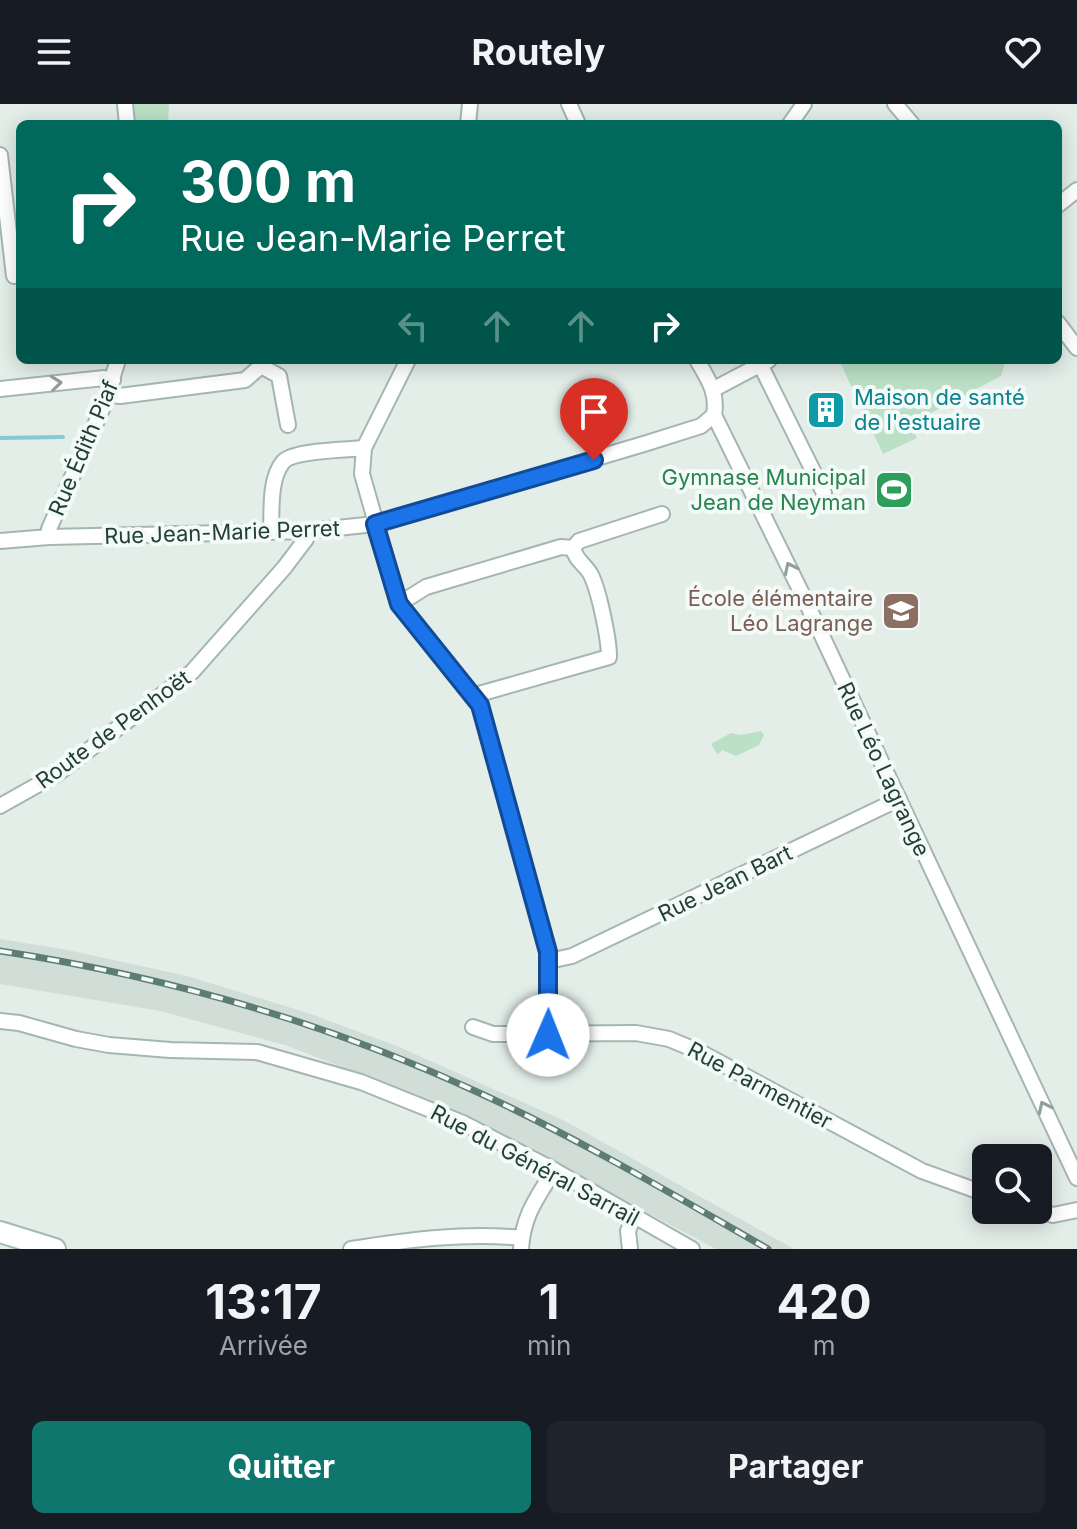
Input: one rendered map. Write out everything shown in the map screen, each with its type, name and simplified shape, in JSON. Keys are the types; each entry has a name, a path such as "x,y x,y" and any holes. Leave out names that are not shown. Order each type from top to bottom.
{"main road":[{"path":"0,1232 55,1249"}],"street":[{"path":"895,104 909,120"},
{"path":"0,155 11,276"},
{"path":"1062,328 1077,348"},
{"name":"Rue Édith Piaf","path":"49,537 49,529 110,387 117,364"},
{"path":"406,364 364,448 362,474 399,604 480,705 549,961 548,1035"},
{"path":"699,364 714,389 757,364"},
{"path":"763,364 824,493"},
{"path":"0,389 104,378 120,396 245,380 261,366 279,376 288,425"},
{"name":"Rue Léo Lagrange","path":"714,389 717,401 714,415 757,499 1077,1178"},
{"name":"Rue Jean-Marie Perret","path":"0,541 49,537 309,531 375,524 701,426 714,415"},
{"path":"271,531 274,481 282,462 293,455 364,448"},
{"path":"573,548 579,541 662,514"},
{"name":"Route de Penhoët","path":"0,806 57,774 192,672 284,568 309,531"},
{"path":"399,604 426,587 561,547 573,548"},
{"path":"472,696 609,657 591,575 574,554 573,548"},
{"name":"Rue Jean Bart","path":"549,961 572,956 899,799"},
{"name":"Rue du Général Sarrail","path":"0,1021 109,1045 257,1052 361,1082 463,1123 554,1170 692,1249"},
{"name":"Rue Parmentier","path":"473,1027 493,1034 636,1033 669,1039 700,1052 922,1171 972,1189"},
{"path":"351,1249 464,1237 522,1243 528,1212 554,1170"},
{"path":"1052,1215 1077,1210"},
{"path":"630,1249 628,1231 634,1216"}],"shaded area":[{"path":"0,939 63,949 187,976 308,1013 397,1046 565,1121 794,1249 716,1249 459,1113 288,1046 160,1011 0,984"}],"green space":[{"path":"130,104 169,104 168,120 132,120"},
{"path":"841,364 1005,364 1001,376 910,424 917,438 883,454"},
{"path":"761,731 764,735 759,745 736,756 722,750 718,755 711,744 731,733 741,735"}],"waterway":[{"path":"0,438 63,437"}],"railway":[{"path":"0,951 122,974 242,1004 418,1066 550,1127 768,1249"}],"place":[{"name":"Maison de santé de l'estuaire","path":"826,410"},
{"name":"Gymnase Municipal Jean de Neyman","path":"894,490"},
{"name":"École élémentaire Léo Lagrange","path":"901,611"}],"route":[{"path":"548,1035 548,952 480,705 399,604 375,524 594,460"}]}
